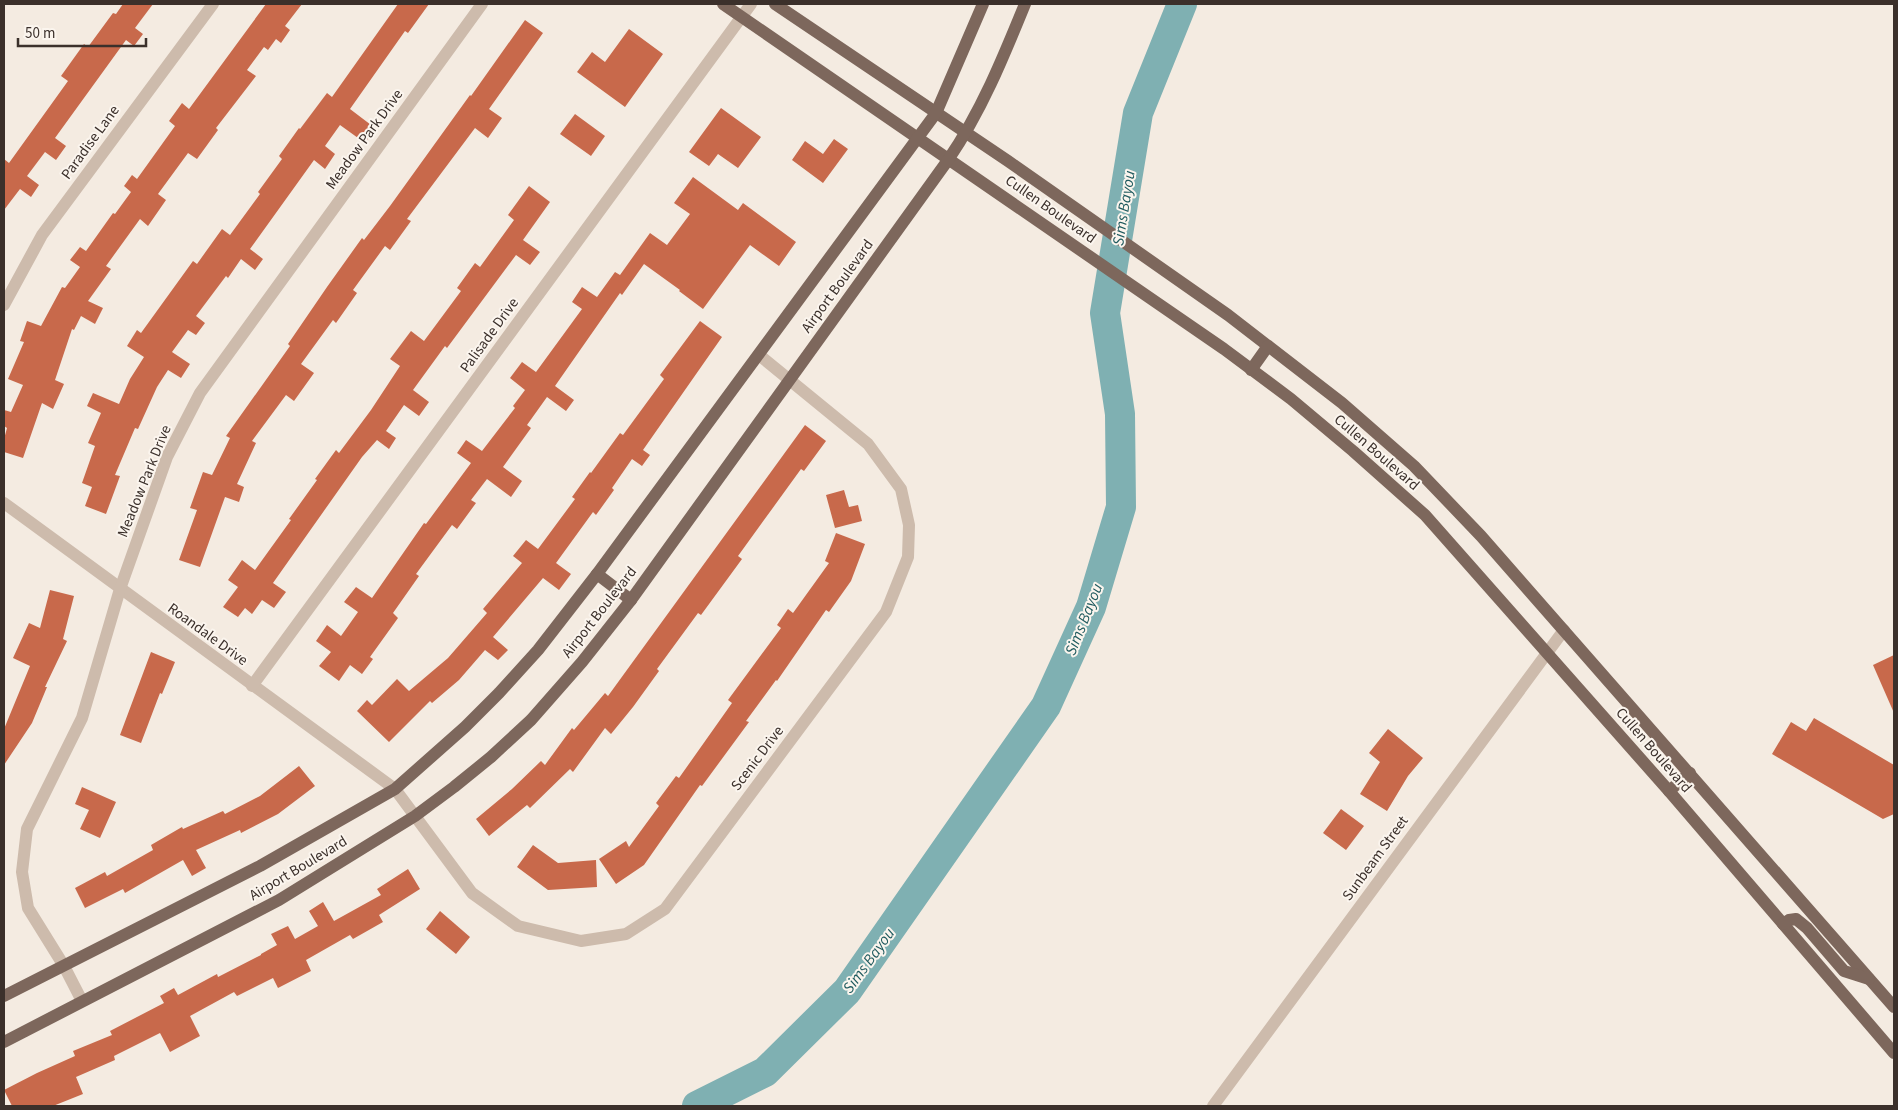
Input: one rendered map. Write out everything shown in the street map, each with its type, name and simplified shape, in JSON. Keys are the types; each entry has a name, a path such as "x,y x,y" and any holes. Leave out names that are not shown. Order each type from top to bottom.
{"main road":[{"name":"Cullen Boulevard","path":"723,4 1224,349 1291,399 1425,515 1669,792 1894,1053"},
{"name":"Cullen Boulevard","path":"776,4 1008,161 1228,315 1342,403 1414,466 1481,536 1894,1007"},
{"name":"Airport Boulevard","path":"4,996 260,866 395,789 465,727 499,693 538,650 597,574 936,113 984,4"},
{"name":"Airport Boulevard","path":"4,1042 280,900 415,816 484,763 531,720 582,662 631,600 948,160 966,133 1001,62 1025,4"},
{"path":"1251,370 1268,346"},
{"path":"597,574 631,600"},
{"path":"1669,792 1690,773"},
{"path":"1783,924 1790,920 1796,920 1808,928 1844,971 1870,979"}],"street":[{"name":"Paradise Lane","path":"4,305 42,235 213,4"},
{"name":"Meadow Park Drive","path":"82,1001 64,966 28,908 22,872 27,828 82,718 120,589 168,457 200,393 482,4"},
{"name":"Palisade Drive","path":"252,686 751,4"},
{"name":"Scenic Drive","path":"395,789 472,893 518,926 581,941 626,934 666,909 886,612 908,557 909,525 901,489 868,444 759,355"},
{"name":"Roandale Drive","path":"4,503 395,789"},
{"name":"Sunbeam Street","path":"1213,1106 1564,630"}],"building":[{"path":"123,4 153,4 135,28 143,34 134,46 126,40 55,138 66,146 56,160 45,152 27,176 39,185 31,197 20,189 4,210 4,159 9,163 68,81 61,76 84,44 88,47 113,13 116,14"},
{"path":"266,4 302,4 285,26 290,30 281,43 276,39 268,50 264,47 247,70 256,76 216,128 218,130 197,159 188,153 158,194 166,200 148,226 140,219 106,266 111,269 88,301 103,308 95,324 81,316 74,330 72,329 55,380 64,384 53,409 42,403 23,458 4,452 4,439 7,428 4,426 4,410 11,412 23,385 8,379 24,342 20,341 27,321 41,326 62,287 65,288 80,267 70,260 80,247 86,251 113,213 115,214 131,192 124,186 132,175 137,179 175,126 169,121 182,103 189,109"},
{"path":"398,4 429,4 408,33 405,31 350,109 375,128 365,143 340,125 325,146 335,154 325,169 314,160 250,249 263,259 255,270 241,259 228,278 226,276 196,316 205,323 196,335 188,330 172,352 190,364 181,378 168,370 157,387 138,429 135,428 115,475 120,476 106,514 85,506 92,487 82,483 95,446 88,443 101,413 87,406 93,393 119,404 130,379 144,357 127,346 137,330 141,333 193,261 197,264 222,229 230,235 260,194 258,192 282,159 279,156 299,128 327,93 332,97"},
{"path":"525,20 543,33 489,109 502,118 488,138 475,128 407,219 411,221 390,250 385,246 353,290 357,293 336,323 333,320 301,364 314,373 294,401 286,395 252,441 256,443 237,484 244,487 239,502 225,497 200,567 179,560 197,510 190,508 203,472 212,475 230,438 226,436 290,346 288,344 362,238 364,240 390,206"},
{"path":"629,29 663,54 625,107 577,72 592,52 605,62"},
{"path":"721,108 761,137 738,168 718,154 709,166 689,152"},
{"path":"575,114 605,136 591,156 560,134"},
{"path":"834,139 848,149 823,183 792,160 805,141 823,154"},
{"path":"693,177 738,210 743,203 796,242 779,266 750,245 703,309 644,264 622,295 620,293 555,386 574,400 566,411 547,397 527,425 531,428 503,467 522,481 511,497 487,479 471,500 476,503 457,529 452,525 416,574 419,576 393,613 398,618 370,657 373,659 362,674 350,665 339,681 319,666 331,652 316,641 327,625 341,636 358,612 344,602 356,587 372,598 424,523 426,524 471,463 457,453 466,440 482,451 515,408 513,406 525,390 510,378 522,362 536,372 582,309 572,302 582,287 597,297 615,272 620,275 650,233 667,245 690,214 674,203"},
{"path":"529,186 550,202 523,240 540,252 530,265 516,255 447,348 445,346 413,390 429,402 419,416 404,405 386,431 396,438 389,449 377,440 362,457 273,583 286,592 274,608 262,600 252,614 245,608 238,617 223,607 238,587 228,580 242,560 255,570 291,520 289,519 317,480 315,479 336,450 339,453 371,410 400,366 390,359 411,331 424,341 461,291 457,288 475,263 480,267 514,220 508,215"},
{"path":"700,321 722,337 643,450 650,455 642,466 632,459 612,488 614,490 596,515 593,512 556,563 571,574 559,590 543,578 493,637 508,650 498,660 485,650 459,680 432,703 430,701 389,742 357,711 367,700 372,705 397,679 409,691 448,658 487,613 483,609 522,563 513,556 526,540 538,549 575,499 572,497 590,472 620,433 623,435 664,379 660,375"},
{"path":"805,425 826,441 804,471 801,469 738,556 742,559 701,615 698,613 657,669 659,671 633,707 611,734 605,728 573,772 570,769 530,808 527,805 489,836 476,819 512,789 541,761 545,765 572,728 574,730 605,693 608,696"},
{"path":"844,490 849,507 858,505 862,521 835,528 826,495"},
{"path":"836,533 865,544 851,581 829,612 826,610 777,681 746,721 749,722 702,786 700,785 644,865 616,884 599,859 626,841 629,847 659,806 656,803 676,776 679,778 732,703 728,700 781,628 777,625 788,609 793,613 829,563 825,561"},
{"path":"50,590 74,596 63,639 67,641 45,687 47,687 32,723 4,765 4,729 30,666 13,658 29,623 40,628"},
{"path":"151,652 175,662 162,694 160,693 141,743 120,735"},
{"path":"1894,655 1894,713 1873,665"},
{"path":"1814,718 1894,765 1894,814 1883,819 1772,754 1791,722 1806,731"},
{"path":"1388,729 1423,758 1408,776 1387,811 1360,794 1380,762 1369,753"},
{"path":"299,766 315,786 278,814 241,833 240,830 196,850 206,868 192,876 183,860 125,893 123,889 85,908 75,888 105,872 107,876 153,850 151,845 182,827 183,829 223,811 225,814 260,796"},
{"path":"82,787 116,802 100,838 80,829 89,810 75,804"},
{"path":"1341,809 1364,826 1346,850 1323,833"},
{"path":"533,845 558,863 596,860 597,887 548,890 517,867"},
{"path":"408,869 420,889 379,915 383,922 353,939 350,935 306,960 311,971 278,988 273,978 237,996 234,992 190,1016 200,1036 170,1052 160,1033 114,1056 115,1060 76,1077 83,1094 53,1106 12,1106 4,1090 75,1056 73,1051 112,1035 110,1031 164,1003 160,996 174,988 178,995 217,974 218,977 261,955 277,945 271,934 288,926 295,939 318,926 309,911 323,902 334,921 381,895 377,889"},
{"path":"440,911 470,937 456,954 426,929"}],"waterway":[{"name":"Sims Bayou","path":"697,1106 765,1072 847,991 1046,706 1091,607 1121,507 1120,414 1105,313 1138,113 1182,4"}]}
